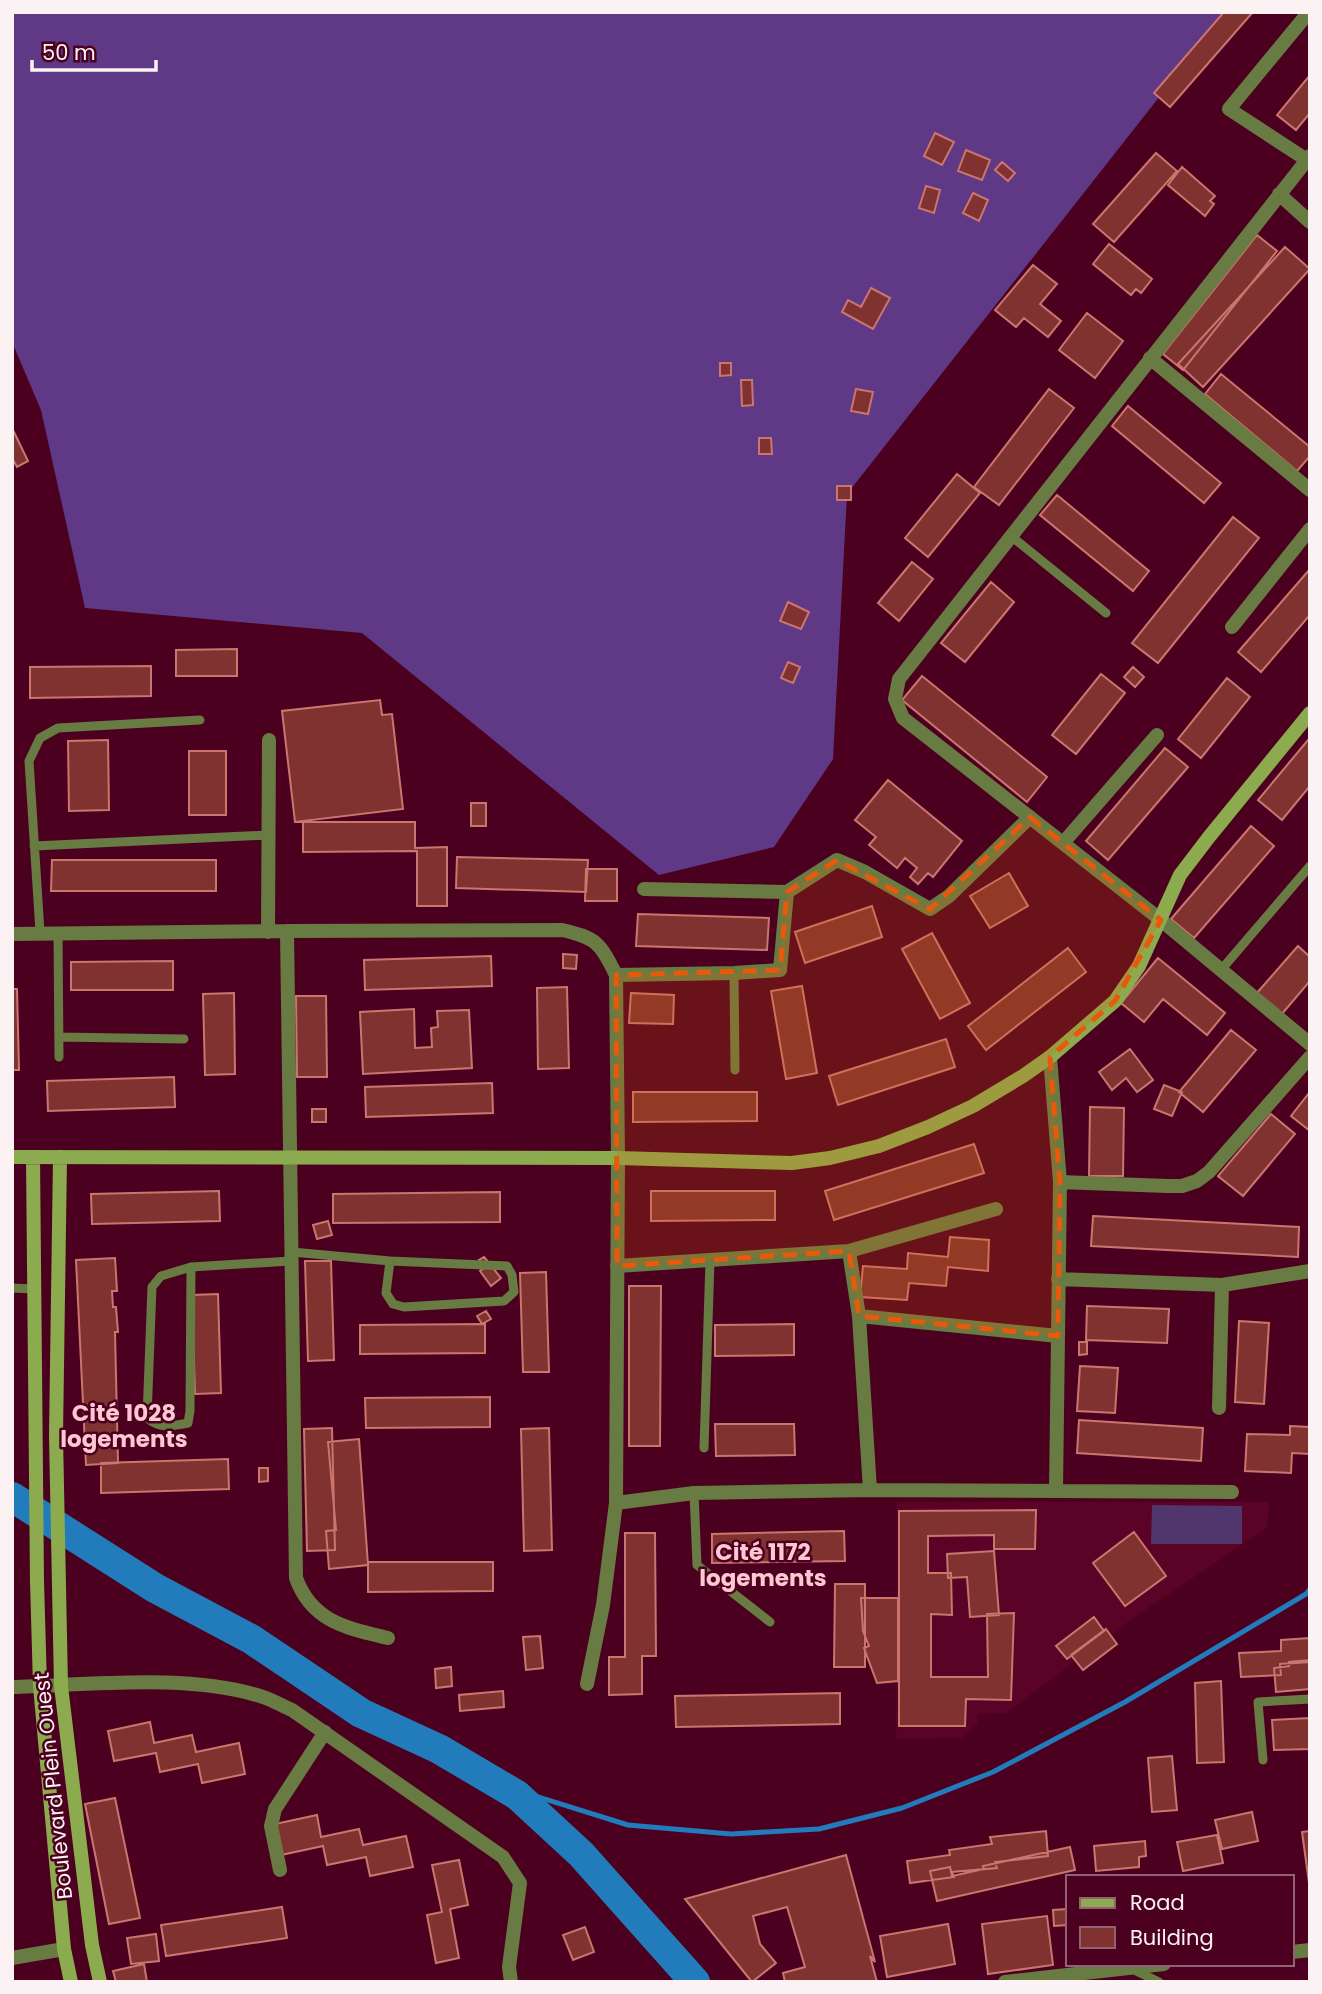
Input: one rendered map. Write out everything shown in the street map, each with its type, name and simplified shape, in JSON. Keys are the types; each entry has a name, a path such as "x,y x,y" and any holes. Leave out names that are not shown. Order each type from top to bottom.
{"main road":[{"path":"12,1157 618,1158 792,1163 830,1158 879,1146 973,1106 1051,1057 1115,1001 1139,966 1180,876 1310,713"},
{"name":"Boulevard Plein Ouest","path":"33,1157 40,1686 64,1949 71,1982"},
{"name":"Boulevard Plein Ouest","path":"60,1157 56,1436 61,1686 92,1945 100,1982"}],"street":[{"path":"1309,12 1229,109 1308,158 899,679 895,699 904,718 1161,920 1310,1044"},
{"path":"1279,194 1310,222"},
{"path":"1150,358 1310,490"},
{"path":"1233,627 1310,529"},
{"path":"1063,843 1157,735"},
{"path":"268,740 268,932"},
{"path":"644,889 787,892 837,860 865,872 930,909 949,896 1030,817"},
{"path":"615,975 780,970 787,892"},
{"path":"12,934 562,930 587,936 603,949 615,975 618,1158 616,1503 603,1605 587,1684"},
{"path":"287,932 296,1578 302,1595 317,1611 344,1627 388,1638"},
{"path":"1051,1057 1060,1182 1056,1491"},
{"path":"1060,1182 1182,1186 1197,1181 1225,1154 1310,1057"},
{"path":"617,1266 849,1251 996,1209"},
{"path":"849,1251 859,1316 870,1490"},
{"path":"1058,1279 1222,1285 1310,1271"},
{"path":"1219,1408 1222,1285"},
{"path":"859,1316 1058,1336"},
{"path":"616,1503 694,1493 870,1490 1232,1492"},
{"path":"12,1687 148,1683 213,1685 263,1697 292,1710 503,1857 520,1883 509,1967 511,1982"},
{"path":"280,1870 271,1826 275,1810 325,1732"},
{"path":"12,1958 64,1949"},
{"path":"1005,1982 1146,1966"}],"lane":[{"path":"1011,536 1106,613"},
{"path":"40,932 29,761 40,738 58,728 200,720"},
{"path":"34,846 268,835"},
{"path":"1221,970 1310,866"},
{"path":"58,932 59,1057"},
{"path":"734,973 735,1070"},
{"path":"60,1038 184,1039"},
{"path":"191,1267 188,1423 171,1427 156,1425 147,1418 152,1287 161,1276 191,1267 291,1256 506,1265 512,1275 514,1292 504,1301 404,1307 393,1304 386,1293 390,1261"},
{"path":"704,1448 710,1260"},
{"path":"12,1288 34,1289"},
{"path":"694,1493 697,1565 771,1622"},
{"path":"1263,1760 1258,1702 1310,1699"},
{"path":"1129,1968 1159,1982"}],"highlighted area":[{"path":"1030,817 1161,920 1115,1001 1050,1057 1060,1182 1058,1336 859,1316 849,1251 617,1266 616,975 780,970 787,892 837,860 930,909"}],"shaded area":[{"path":"12,12 1226,12 847,494 833,759 774,847 659,875 362,633 85,608 41,410 12,342"},
{"path":"897,1502 1269,1502 1267,1528 1129,1621 1006,1713 978,1714 977,1724 962,1738 896,1739"},
{"path":"1152,1505 1242,1506 1242,1544 1151,1544"}],"building":[{"path":"1224,12 1253,12 1170,107 1154,93"},
{"path":"1310,75 1310,113 1296,130 1277,115"},
{"path":"935,133 954,142 942,165 924,156"},
{"path":"966,150 990,160 982,180 958,171"},
{"path":"1156,153 1177,171 1114,242 1093,224"},
{"path":"1002,162 1015,173 1008,181 995,170"},
{"path":"1182,167 1215,196 1210,201 1214,204 1205,216 1168,185"},
{"path":"926,186 940,190 934,213 919,208"},
{"path":"973,193 988,200 979,221 963,213"},
{"path":"1257,235 1277,251 1183,370 1163,354"},
{"path":"1109,244 1152,279 1141,293 1136,289 1131,295 1093,264"},
{"path":"1285,247 1310,269 1203,387 1178,364"},
{"path":"1033,265 1057,284 1040,304 1061,321 1048,337 1024,318 1016,327 995,310"},
{"path":"871,288 890,298 873,329 842,312 848,300 861,307"},
{"path":"1087,313 1123,341 1095,378 1059,350"},
{"path":"720,363 731,363 731,375 720,376"},
{"path":"1221,374 1310,447 1310,456 1297,471 1205,394"},
{"path":"741,380 752,380 753,405 742,406"},
{"path":"856,389 873,392 868,414 851,411"},
{"path":"1049,389 1074,408 999,505 974,487"},
{"path":"1128,406 1221,483 1204,503 1112,426"},
{"path":"14,432 28,461 17,467 12,458"},
{"path":"759,438 771,438 772,454 759,454"},
{"path":"957,474 980,493 928,557 905,538"},
{"path":"837,486 851,486 851,500 837,500"},
{"path":"1057,495 1149,571 1133,591 1040,515"},
{"path":"1233,517 1259,538 1158,663 1132,643"},
{"path":"912,562 933,579 899,621 878,603"},
{"path":"1310,569 1310,615 1261,672 1238,652"},
{"path":"991,582 1014,602 965,662 941,643"},
{"path":"788,602 809,612 801,629 780,621"},
{"path":"237,649 237,676 176,676 176,650"},
{"path":"788,662 800,667 793,683 781,678"},
{"path":"151,666 151,696 30,698 30,667"},
{"path":"1133,667 1144,677 1135,687 1124,677"},
{"path":"1101,674 1125,693 1076,754 1052,735"},
{"path":"922,676 1047,777 1027,802 902,700"},
{"path":"1227,678 1250,697 1201,758 1178,739"},
{"path":"380,700 382,715 392,714 403,809 295,822 282,711"},
{"path":"108,740 109,810 69,811 68,741"},
{"path":"1308,740 1310,786 1282,820 1258,800"},
{"path":"1165,748 1188,767 1108,860 1086,841"},
{"path":"189,751 226,751 226,815 189,815"},
{"path":"888,780 962,841 933,877 928,873 918,884 910,877 917,868 905,858 897,868 869,845 876,837 855,820"},
{"path":"471,803 486,803 486,826 471,826"},
{"path":"303,822 415,822 415,848 447,847 447,906 417,906 417,851 303,852"},
{"path":"1251,826 1274,846 1194,938 1171,919"},
{"path":"457,857 588,860 586,892 456,888"},
{"path":"52,860 216,860 216,891 51,891"},
{"path":"586,869 617,869 617,901 585,901"},
{"path":"1009,873 1028,906 990,928 970,896"},
{"path":"872,906 882,937 805,963 795,932"},
{"path":"638,914 769,918 767,950 636,946"},
{"path":"932,933 970,1003 940,1019 902,949"},
{"path":"1298,946 1310,957 1310,981 1281,1015 1256,994"},
{"path":"1068,948 1086,972 986,1050 968,1026"},
{"path":"563,954 577,955 576,969 563,968"},
{"path":"491,956 492,986 365,990 364,960"},
{"path":"1158,958 1225,1013 1207,1035 1163,999 1144,1022 1121,1003"},
{"path":"173,961 173,990 71,990 71,962"},
{"path":"802,986 817,1073 786,1079 771,991"},
{"path":"567,987 569,1068 538,1069 537,988"},
{"path":"12,989 17,989 19,1070 12,1070"},
{"path":"234,993 235,1074 205,1075 203,994"},
{"path":"631,993 674,995 673,1024 629,1023"},
{"path":"296,996 326,996 327,1077 297,1077"},
{"path":"414,1009 415,1048 432,1047 431,1028 438,1027 437,1011 469,1010 472,1068 363,1074 360,1012"},
{"path":"1231,1030 1256,1050 1203,1112 1179,1092"},
{"path":"946,1039 955,1067 838,1105 829,1076"},
{"path":"1130,1049 1153,1080 1137,1092 1126,1078 1112,1090 1099,1072"},
{"path":"174,1077 175,1107 48,1111 47,1081"},
{"path":"492,1083 493,1113 366,1117 365,1087"},
{"path":"1164,1085 1182,1092 1172,1116 1154,1109"},
{"path":"633,1092 757,1092 757,1121 633,1122"},
{"path":"1310,1094 1310,1131 1291,1116"},
{"path":"1090,1107 1124,1108 1123,1176 1089,1176"},
{"path":"312,1109 326,1109 326,1122 312,1122"},
{"path":"1271,1114 1295,1134 1243,1196 1218,1176"},
{"path":"974,1144 984,1173 834,1220 825,1191"},
{"path":"219,1191 220,1221 92,1224 91,1194"},
{"path":"651,1191 775,1191 775,1220 651,1221"},
{"path":"500,1192 500,1222 333,1223 333,1194"},
{"path":"1093,1216 1299,1227 1298,1257 1091,1246"},
{"path":"328,1221 332,1235 317,1239 313,1225"},
{"path":"950,1237 989,1240 988,1271 948,1267 946,1286 909,1283 907,1300 860,1297 863,1266 907,1269 908,1253 948,1257"},
{"path":"484,1257 501,1278 491,1286 480,1271 485,1267 479,1260"},
{"path":"115,1258 117,1291 112,1291 118,1332 115,1332 118,1463 86,1465 76,1260"},
{"path":"305,1261 331,1261 334,1360 308,1361"},
{"path":"546,1272 549,1372 523,1372 520,1273"},
{"path":"629,1286 661,1286 660,1446 629,1446"},
{"path":"218,1294 221,1393 195,1394 192,1295"},
{"path":"1087,1306 1169,1309 1167,1343 1086,1340"},
{"path":"486,1311 491,1319 482,1324 477,1316"},
{"path":"1239,1321 1269,1323 1264,1404 1235,1402"},
{"path":"485,1324 485,1353 360,1354 360,1325"},
{"path":"794,1324 794,1355 715,1356 715,1325"},
{"path":"1079,1342 1087,1342 1087,1354 1079,1355"},
{"path":"1080,1366 1118,1368 1115,1413 1077,1411"},
{"path":"490,1397 490,1427 366,1428 365,1398"},
{"path":"1079,1420 1203,1428 1201,1461 1077,1453"},
{"path":"715,1424 794,1424 795,1455 716,1456"},
{"path":"1290,1426 1310,1427 1310,1454 1292,1453 1291,1473 1245,1471 1247,1434 1290,1435"},
{"path":"332,1428 335,1550 307,1551 304,1429"},
{"path":"549,1428 552,1550 524,1551 521,1429"},
{"path":"359,1439 368,1565 329,1569 326,1531 336,1530 328,1442"},
{"path":"228,1459 229,1489 101,1493 101,1463"},
{"path":"259,1468 268,1468 268,1481 259,1482"},
{"path":"1036,1510 1035,1549 994,1549 994,1535 928,1536 928,1573 951,1573 952,1615 931,1614 931,1677 988,1677 987,1614 1014,1613 1011,1700 966,1699 965,1726 899,1726 899,1511"},
{"path":"844,1531 845,1561 712,1563 712,1534"},
{"path":"1134,1532 1166,1576 1125,1606 1093,1563"},
{"path":"625,1533 655,1533 656,1656 642,1656 642,1694 609,1695 609,1657 625,1657"},
{"path":"994,1551 999,1615 970,1617 967,1577 948,1578 947,1554"},
{"path":"368,1562 493,1562 493,1591 368,1592"},
{"path":"835,1584 865,1584 865,1667 834,1667"},
{"path":"861,1598 898,1598 898,1681 877,1683 864,1648 869,1646 863,1631"},
{"path":"1094,1617 1104,1631 1067,1659 1056,1646"},
{"path":"1106,1629 1117,1644 1083,1670 1071,1655"},
{"path":"540,1636 543,1668 526,1670 523,1637"},
{"path":"1310,1638 1310,1662 1280,1664 1281,1675 1241,1677 1239,1653 1281,1651 1281,1640"},
{"path":"1310,1660 1310,1689 1276,1692 1274,1668 1289,1666 1289,1662"},
{"path":"451,1667 452,1686 436,1688 435,1669"},
{"path":"1221,1681 1224,1762 1197,1763 1195,1683"},
{"path":"503,1691 504,1707 460,1711 459,1695"},
{"path":"840,1693 840,1724 676,1727 675,1696"},
{"path":"1310,1718 1310,1749 1274,1750 1272,1720"},
{"path":"150,1722 154,1743 192,1735 196,1752 239,1743 245,1774 202,1783 198,1764 160,1772 156,1753 114,1761 108,1731"},
{"path":"1172,1756 1177,1810 1152,1812 1148,1758"},
{"path":"115,1798 140,1918 109,1924 85,1804"},
{"path":"1252,1812 1258,1841 1222,1849 1215,1820"},
{"path":"317,1815 321,1837 359,1829 363,1845 406,1836 413,1867 370,1876 366,1857 327,1865 323,1846 281,1855 275,1824"},
{"path":"1046,1831 1048,1856 995,1862 997,1868 952,1872 954,1877 910,1883 907,1861 950,1855 949,1850 992,1844 990,1837"},
{"path":"1310,1831 1310,1890 1302,1832"},
{"path":"1217,1835 1223,1863 1183,1871 1177,1842"},
{"path":"1145,1841 1146,1856 1139,1857 1139,1867 1096,1871 1094,1846"},
{"path":"1070,1847 1075,1870 937,1901 930,1871 950,1867 952,1876 984,1869 983,1866"},
{"path":"846,1855 875,1962 870,1956 877,1982 785,1982 783,1973 805,1967 787,1907 753,1916 760,1944 776,1963 752,1982 685,1899"},
{"path":"459,1860 468,1905 450,1909 459,1958 436,1963 427,1915 442,1912 432,1865"},
{"path":"282,1907 287,1938 166,1956 161,1925"},
{"path":"1066,1909 1066,1925 1054,1926 1053,1910"},
{"path":"1047,1916 1053,1965 988,1974 982,1924"},
{"path":"948,1924 955,1964 887,1977 880,1936"},
{"path":"585,1927 594,1952 573,1960 563,1935"},
{"path":"156,1934 159,1961 131,1964 127,1938"},
{"path":"144,1964 147,1982 116,1982 113,1971"}],"waterway":[{"path":"12,1497 155,1588 251,1639 361,1713 439,1749 517,1795 581,1854 695,1982"},
{"path":"500,1785 628,1825 731,1834 819,1829 902,1808 993,1772 1125,1702 1306,1594 1310,1589"}],"district":[{"name":"Cité 1028 logements","path":"124,1426"},
{"name":"Cité 1172 logements","path":"763,1565"}]}
